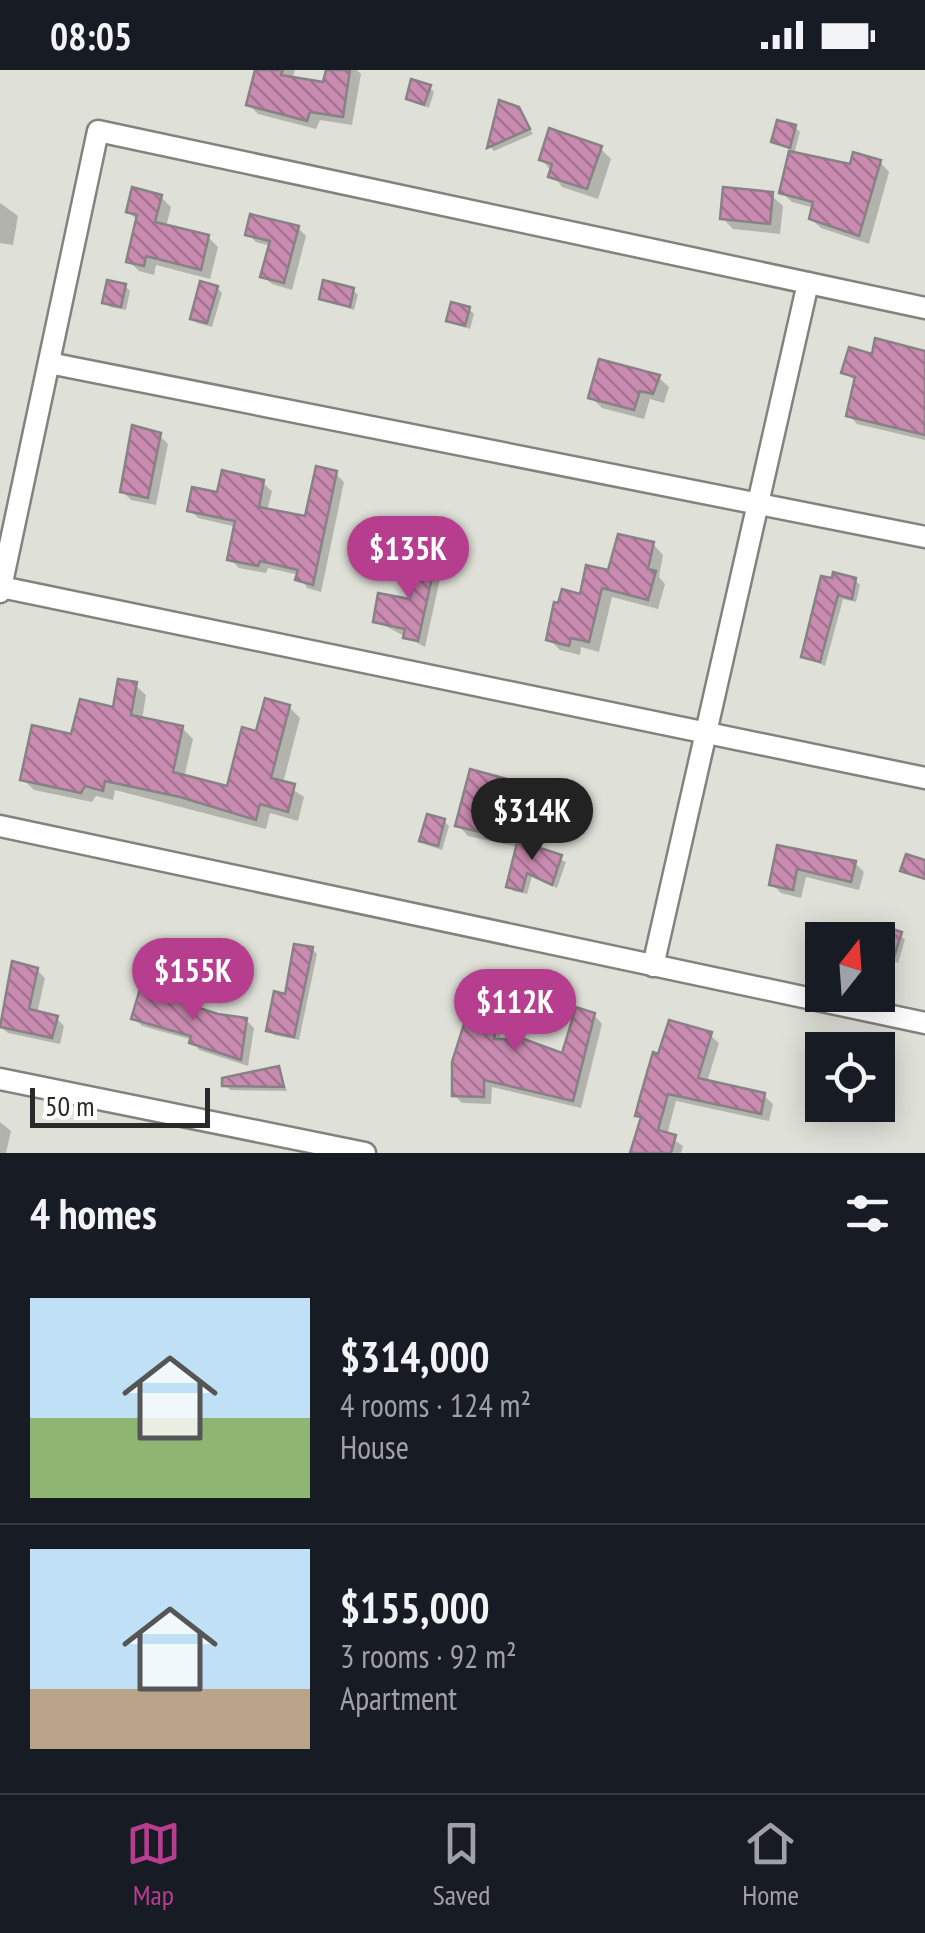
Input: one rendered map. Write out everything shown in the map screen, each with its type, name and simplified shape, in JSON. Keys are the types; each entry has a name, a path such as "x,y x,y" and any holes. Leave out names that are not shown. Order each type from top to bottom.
{"street":[{"path":"925,308 98,131 1,590 925,778"},
{"path":"653,966 808,283"},
{"path":"49,363 925,537"},
{"path":"0,826 925,1023"},
{"path":"0,1079 365,1153"}],"building":[{"path":"255,70 283,70 281,75 323,82 326,70 350,70 343,117 310,112 307,121 246,105"},
{"path":"411,79 431,85 424,105 406,99"},
{"path":"499,100 519,107 530,129 487,148"},
{"path":"777,120 796,125 790,148 771,142"},
{"path":"549,128 602,146 587,189 548,177 552,164 539,160"},
{"path":"789,151 850,164 853,152 881,160 859,236 809,219 813,202 779,193"},
{"path":"132,187 162,195 155,222 209,235 201,270 146,256 144,266 126,262 137,215 126,212"},
{"path":"723,187 773,192 770,224 720,219"},
{"path":"250,214 299,226 284,283 260,277 270,241 245,235"},
{"path":"107,280 126,284 121,307 102,303"},
{"path":"323,280 354,288 350,307 319,299"},
{"path":"200,281 218,286 207,323 190,319"},
{"path":"451,302 470,307 465,326 446,321"},
{"path":"875,338 925,351 925,435 846,416 855,377 841,373 849,347 872,354"},
{"path":"599,359 660,375 653,394 640,391 634,410 588,398"},
{"path":"132,425 161,433 148,498 120,492"},
{"path":"316,466 337,471 313,585 295,580 298,570 260,561 258,566 227,560 235,521 187,511 192,487 217,492 222,470 264,480 259,507 305,516"},
{"path":"618,534 654,542 648,569 656,571 648,600 602,588 589,642 571,638 569,646 546,640 554,602 558,603 562,589 580,594 586,565 608,570"},
{"path":"419,552 437,555 418,641 403,638 405,629 373,622 378,593 410,599"},
{"path":"833,572 856,578 852,599 838,595 820,662 801,657 821,576 832,578"},
{"path":"118,679 137,682 131,715 183,726 173,772 227,786 242,727 256,731 265,698 290,705 271,778 295,784 288,812 260,804 256,820 180,797 105,781 103,791 85,786 81,793 20,780 32,725 71,734 80,699 113,707"},
{"path":"470,769 511,780 508,790 526,794 514,840 455,826"},
{"path":"427,814 445,819 438,846 419,841"},
{"path":"520,831 537,836 534,846 562,855 552,885 527,873 522,891 506,887"},
{"path":"777,845 856,861 851,882 797,869 793,890 769,885"},
{"path":"906,854 925,860 925,879 900,871"},
{"path":"895,930 902,932 895,954"},
{"path":"294,944 313,947 294,1037 266,1031 274,991 285,994"},
{"path":"12,961 38,968 29,1009 58,1016 52,1038 0,1027"},
{"path":"478,980 503,987 492,1028 496,1029 494,1039 524,1039 562,1053 576,1007 595,1013 573,1101 484,1080 484,1097 452,1096 452,1062"},
{"path":"140,989 218,1014 247,1018 241,1060 189,1043 191,1036 131,1019"},
{"path":"669,1020 712,1032 698,1078 765,1093 761,1114 668,1094 658,1130 676,1135 671,1153 630,1153 641,1117 635,1116 653,1052 658,1054"},
{"path":"279,1066 284,1087 222,1086 222,1078"}]}
